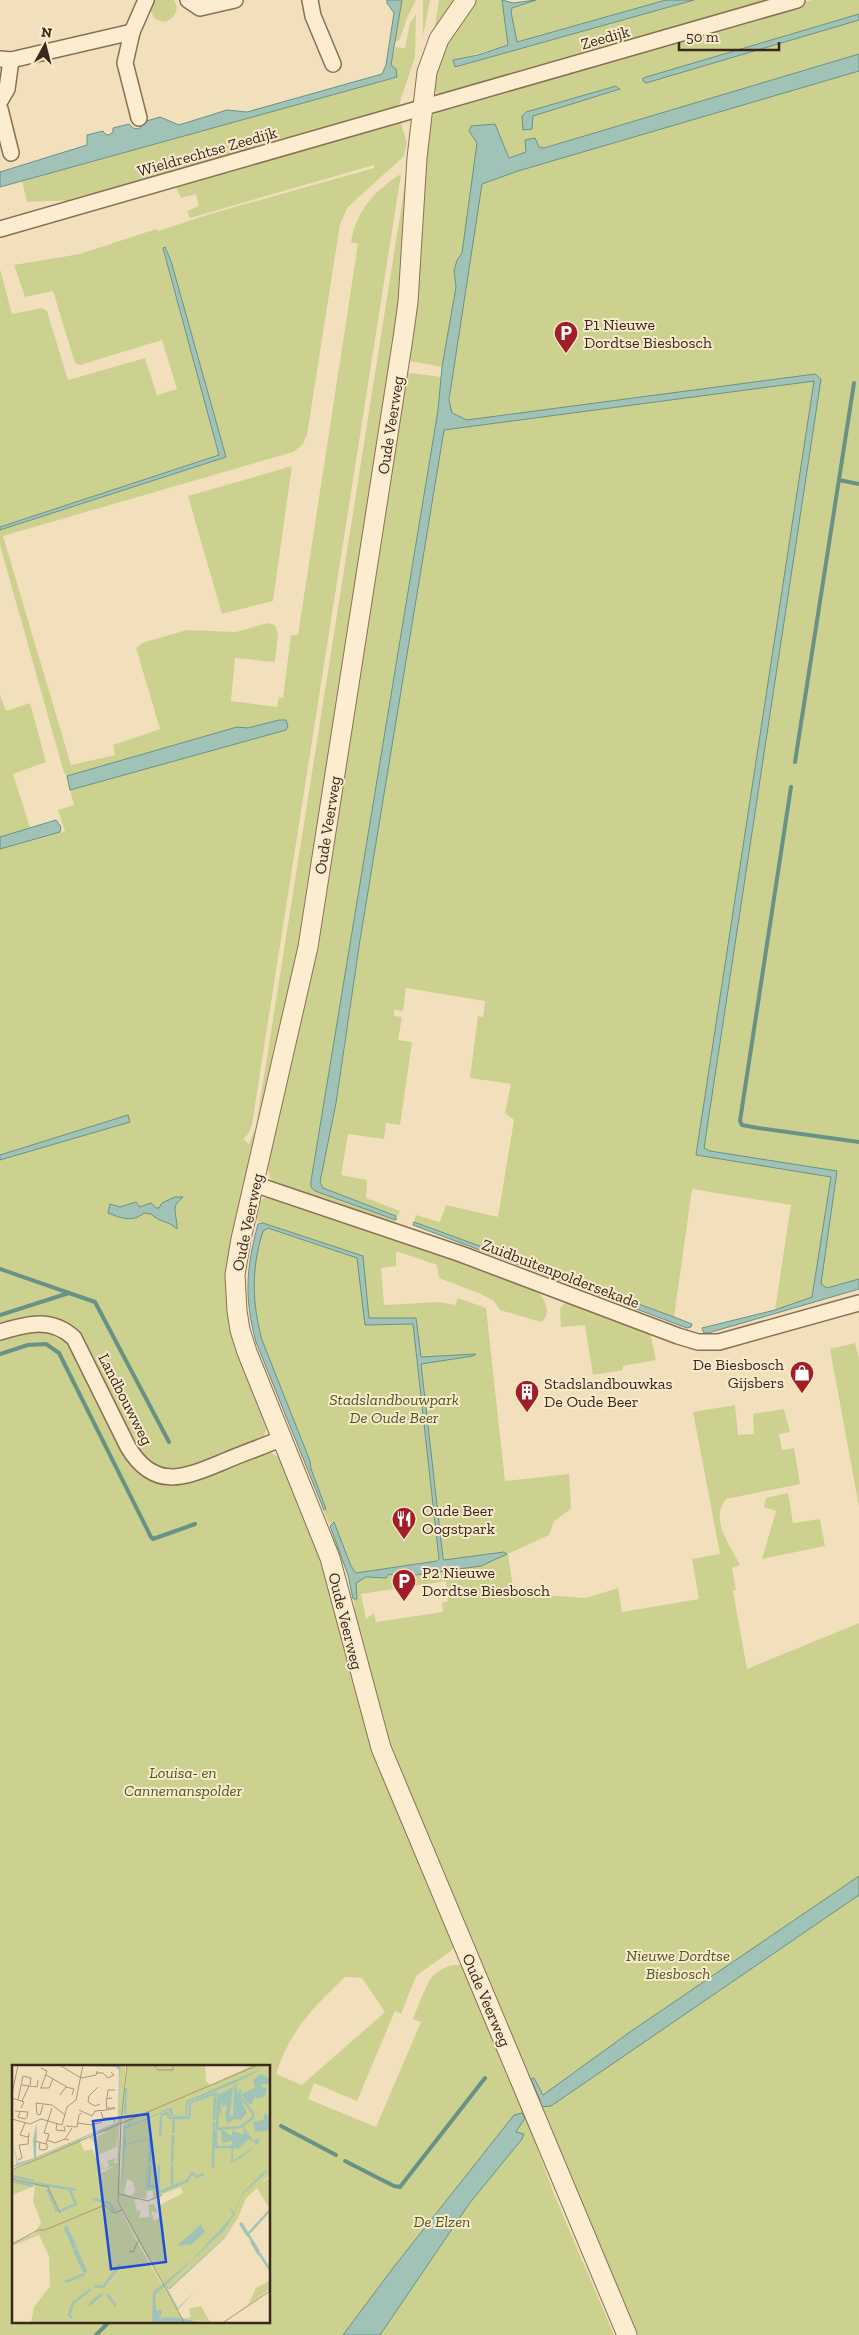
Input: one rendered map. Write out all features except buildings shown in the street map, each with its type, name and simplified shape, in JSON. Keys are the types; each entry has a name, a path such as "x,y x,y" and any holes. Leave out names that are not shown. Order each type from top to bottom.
{"street":[{"path":"139,118 125,63 132,32 146,0"},
{"path":"188,0 200,8 235,0"},
{"path":"310,0 313,16 333,64"},
{"name":"Oude Veerweg","path":"466,0 434,48 426,72 417,158 404,338 310,937 272,1098 237,1261 235,1275 236,1311 247,1352 330,1558 381,1748 627,2335"},
{"name":"Zeedijk","path":"423,108 797,0"},
{"path":"0,101 7,89 6,60 132,32"},
{"name":"Wieldrechtse Zeedijk","path":"0,229 423,108"},
{"path":"0,109 11,153"},
{"name":"Zuidbuitenpoldersekade","path":"254,1184 461,1254 631,1319 698,1342 719,1342 859,1303"},
{"name":"Landbouwweg","path":"0,1332 30,1323 45,1323 59,1327 74,1338 128,1447 139,1462 152,1473 168,1477 186,1476 283,1438"}],"green space":[{"path":"151,0 174,0 177,7 176,13 165,22 155,19 149,8"},
{"path":"402,0 416,0 400,39 395,42"},
{"path":"423,0 430,0 423,36"},
{"path":"439,0 457,0 434,31"},
{"path":"473,0 502,0 508,45 456,60 455,67 694,0 782,0 440,97 432,87 436,62"},
{"path":"536,0 666,0 516,42 512,8"},
{"path":"812,0 859,0 859,14 643,78 643,81 646,83 859,20 859,54 543,148 539,147 535,138 525,140 526,152 509,158 496,127 490,124 471,126 473,138 478,143 462,253 457,260 454,271 457,287 442,367 410,361 407,356 422,184 430,119 436,112 445,107","holes":["619,86 619,90 533,116 532,127 523,113"]},
{"path":"416,14 415,57 397,111 78,200 27,202 22,181 397,77 391,66 395,47 405,48 410,23"},
{"path":"859,71 859,1286 775,1310 791,1205 692,1189 674,1317 414,1222 416,1215 440,1222 446,1205 498,1217 514,1120 505,1113 511,1084 470,1078 478,1016 483,1017 485,1001 406,988 403,1011 394,1010 394,1016 402,1017 398,1040 412,1042 400,1125 386,1123 384,1139 348,1134 341,1175 367,1180 366,1198 400,1211 398,1216 323,1188 320,1182 336,1103 360,940 444,430 814,381 697,1155 819,382 814,377 448,425 452,379 482,184 518,171"},
{"name":"Louisa- en Cannemanspolder","path":"400,121 407,143 404,156 348,207 340,224 307,435 302,445 293,452 3,536 71,765 115,755 113,745 160,729 136,648 142,643 187,630 236,632 267,623 275,625 278,634 275,662 235,658 231,701 277,707 279,697 283,698 291,635 298,635 358,244 351,242 357,221 368,202 383,187 401,174 252,1124 249,1133 243,1139 249,1144 256,1127 407,171 400,311 300,950 256,1147 252,1146 229,1260 267,1427 264,1436 271,1453 281,1458 324,1555 456,1943 452,1950 416,1976 401,2014 395,2011 357,2101 314,2083 308,2099 376,2127 421,2022 413,2019 429,1981 440,1970 451,1965 466,1967 516,2091 554,2194 614,2335 0,2335 0,849 65,831 58,810 74,805 70,790 286,730 279,720 248,728 237,727 67,776 64,773 0,545 0,530 226,457 166,248 163,249 219,455 0,527 0,269 12,314 42,308 47,311 68,380 145,358 157,395 177,389 162,340 80,365 75,363 53,291 25,297 14,265 80,254 156,229 158,231 210,214 374,168 374,165 190,218 187,211 199,206 196,194 181,198 174,183","holes":["345,1977 362,1978 385,2012 302,2085 276,2074 288,2045 313,2010"]},
{"path":"406,374 441,377 438,410 311,1181 315,1191 396,1220 393,1224 275,1185 270,1178 267,1163"},
{"path":"292,466 273,601 222,614 188,496"},
{"path":"0,695 6,711 30,703 46,762 13,774 30,828 0,837"},
{"name":"Nieuwe Dordtse Biesbosch","path":"266,1197 280,1198 534,1288 541,1295 546,1305 547,1314 541,1322 500,1310 494,1301 481,1294 439,1278 437,1265 396,1251 396,1266 381,1268 384,1305 440,1302 455,1305 458,1298 486,1308 505,1481 569,1474 571,1509 554,1521 549,1535 508,1554 512,1581 518,1590 531,1594 586,1598 618,1588 622,1612 699,1599 692,1559 720,1554 693,1412 735,1405 738,1435 754,1434 753,1414 784,1409 790,1432 779,1434 782,1450 794,1448 800,1484 726,1499 721,1507 720,1516 723,1533 740,1565 732,1568 736,1590 733,1591 747,1669 859,1623 859,2335 638,2335 535,2098 387,1740 356,1623 355,1585 362,1578 386,1578 389,1574 401,1577 480,1566 506,1552 359,1573 353,1570 334,1522 329,1524 256,1342 249,1310 248,1283 252,1256 261,1225 364,1257 268,1224 250,1220 257,1203","holes":["446,1581 448,1601 442,1603 443,1612 376,1622 374,1613 366,1619 361,1594"]},
{"path":"568,1300 650,1332 656,1360 623,1366 623,1370 593,1375 585,1325 561,1327 560,1308"},
{"path":"855,1343 859,1358 859,1507 830,1349"},
{"path":"788,1493 793,1523 820,1519 825,1546 762,1559 776,1511 764,1507 766,1498"}],"water":[{"path":"387,0 402,0 391,65 396,69 397,77 0,187 0,172 87,145 87,135 103,131 109,135 113,132 113,128 129,124 133,128 139,129 143,122 160,117 179,125 227,110 247,112 382,74 386,65 394,13"},
{"path":"502,0 513,3 536,0 512,8 511,12 517,42 666,0 694,0 455,67 453,60 478,55 508,45"},
{"path":"859,14 859,20 646,83 643,81 643,78"},
{"path":"859,54 859,71 518,171 482,184 449,400 452,413 467,420 815,374 821,379 704,1148 710,1151 837,1171 821,1284 827,1288 859,1279 859,1289 704,1333 702,1328 775,1310 812,1297 831,1177 696,1155 814,381 444,430 360,940 336,1103 320,1182 323,1188 396,1216 396,1220 315,1191 311,1187 311,1181 438,410 442,367 456,287 454,271 457,260 462,253 477,143 469,131 471,126 495,124 509,158 526,152 525,140 535,138 539,147 544,148"},
{"path":"616,86 620,89 533,116 532,129 523,130 522,116 526,112"},
{"path":"165,247 171,261 226,457 0,530 0,527 219,455 163,248"},
{"path":"286,720 288,726 286,730 70,790 67,776 237,727 248,728"},
{"path":"56,820 61,827 60,832 0,849 0,837"},
{"path":"128,1115 130,1122 0,1160 0,1155"},
{"path":"175,1197 183,1197 175,1208 177,1229 151,1214 144,1213 135,1218 126,1219 108,1213 110,1204 120,1207 136,1202 140,1207 151,1203 156,1208 159,1208 162,1203"},
{"path":"414,1222 674,1317 692,1324 691,1327 687,1328 413,1225"},
{"path":"263,1223 363,1256 369,1318 416,1318 421,1357 476,1354 421,1364 443,1558 444,1560 504,1552 507,1554 481,1566 401,1577 389,1574 386,1578 366,1577 356,1583 357,1599 353,1599 348,1575 330,1526 334,1522 351,1566 356,1573 437,1561 439,1559 413,1324 365,1325 357,1258 268,1228 263,1231 256,1259 254,1286 256,1313 262,1340 310,1461 311,1469 326,1509 324,1510 256,1342 252,1326 248,1297 249,1269 258,1224"},
{"path":"859,1876 859,1895 551,2106 540,2107 540,2100 531,2079 534,2078 543,2095 630,2032"},
{"path":"522,2113 525,2118 516,2132 524,2134 522,2139 469,2204 380,2335 343,2335 393,2268 514,2115"}],"waterway":[{"path":"795,762 854,383"},
{"path":"839,480 859,484"},
{"path":"791,787 740,1121 742,1125 758,1128 859,1142"},
{"path":"0,1269 95,1302 169,1442"},
{"path":"0,1315 69,1293"},
{"path":"0,1354 28,1345 46,1344 59,1353 151,1537 153,1539 195,1524"},
{"path":"345,2161 394,2186 400,2187 485,2078"},
{"path":"281,2126 336,2155"},
{"path":"96,2335 109,2322"}],"place":[{"name":"P1 Nieuwe Dordtse Biesbosch","path":"566,354"},
{"name":"De Biesbosch Gijsbers","path":"802,1394"},
{"name":"Stadslandbouwkas De Oude Beer","path":"527,1413"},
{"name":"Oude Beer Oogstpark","path":"404,1540"},
{"name":"P2 Nieuwe Dordtse Biesbosch","path":"404,1602"}],"park label":[{"name":"Stadslandbouwpark De Oude Beer","path":"394,1408"},
{"name":"De Elzen","path":"442,2221"}]}
